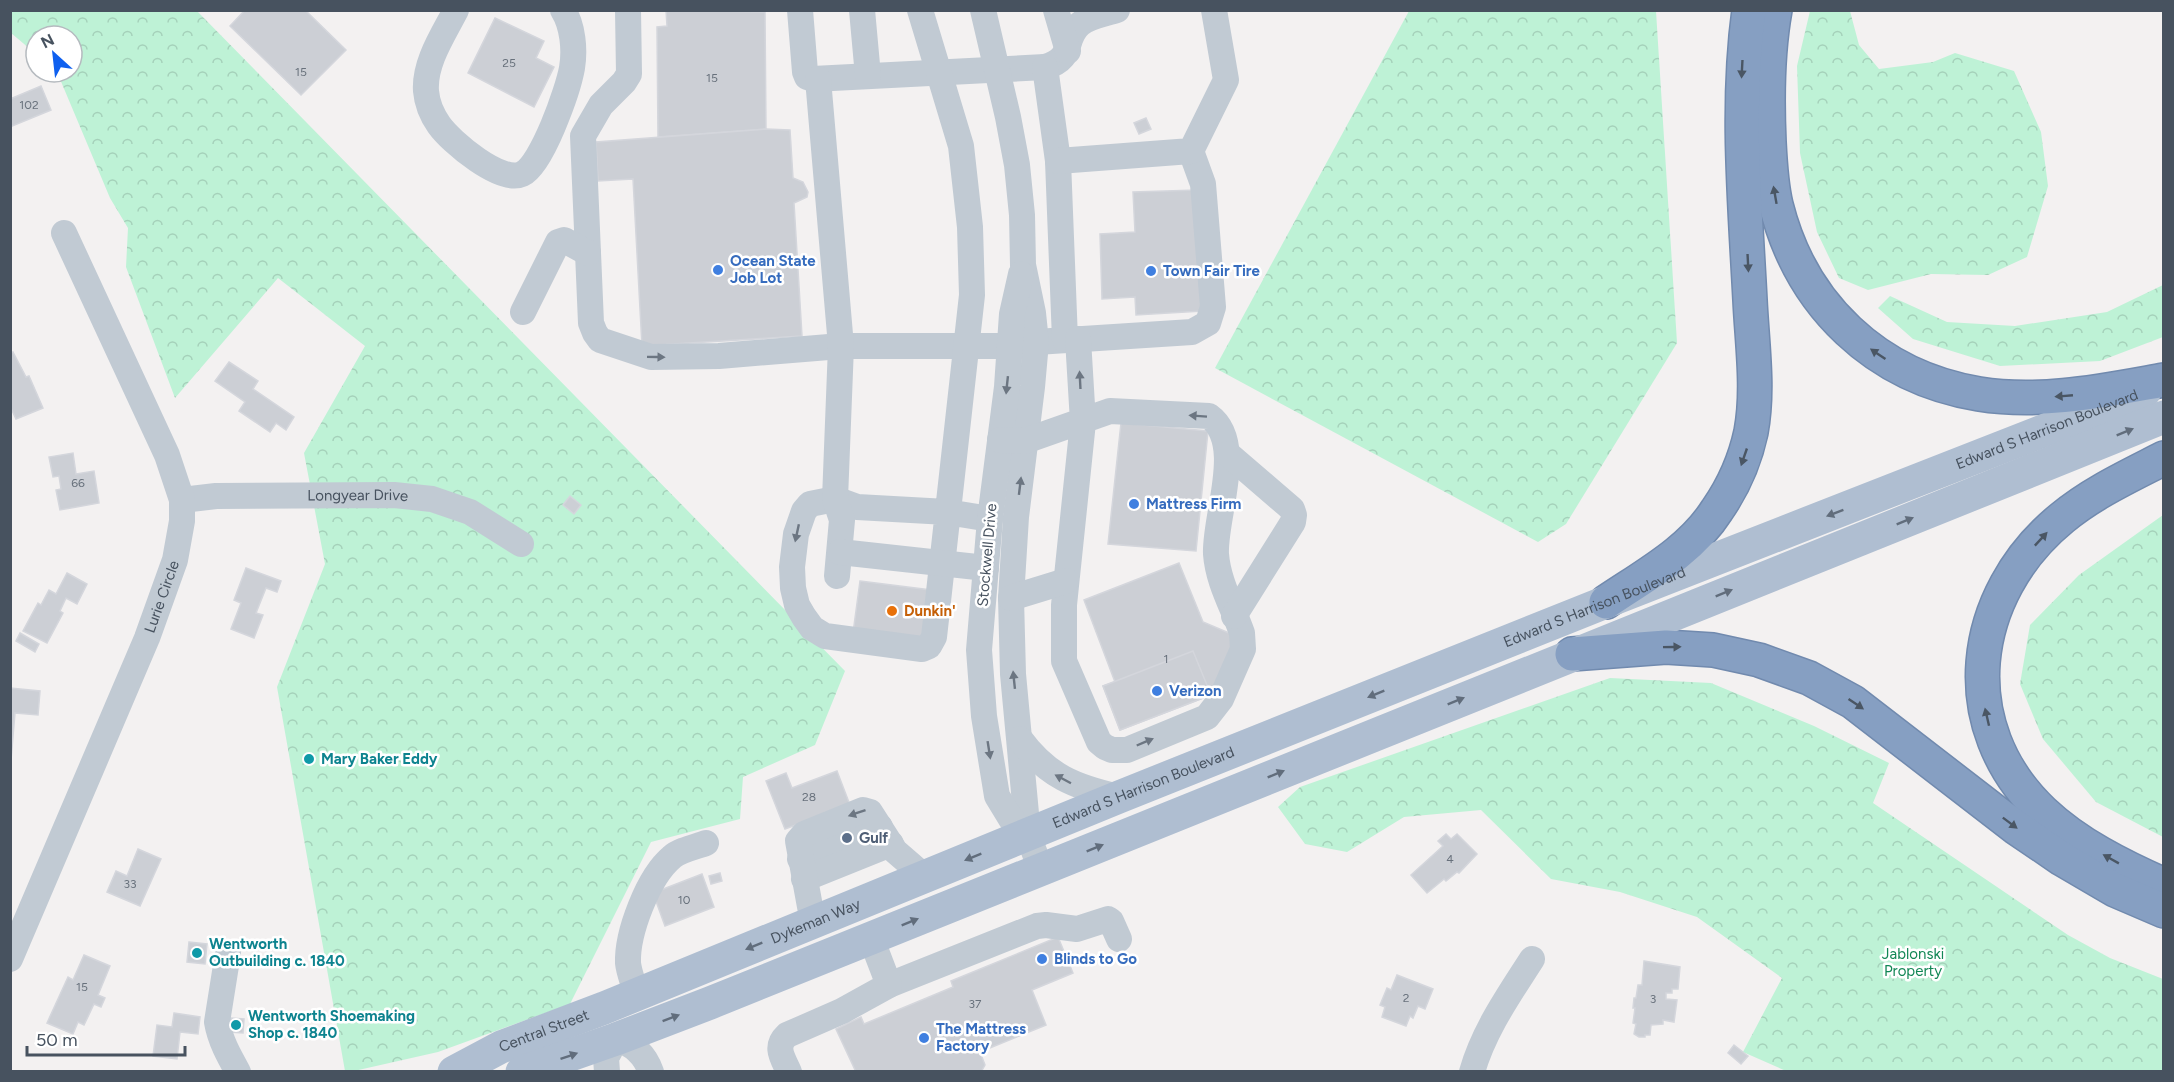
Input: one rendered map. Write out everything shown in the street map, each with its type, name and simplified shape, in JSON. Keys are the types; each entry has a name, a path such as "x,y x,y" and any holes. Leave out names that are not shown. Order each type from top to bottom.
{"highway":[{"path":"1606,602 1669,560 1695,538 1716,512 1728,492 1746,451 1751,430 1754,381 1741,107 1743,52 1749,10"},
{"path":"1775,10 1768,70 1767,106 1771,171 1776,204 1802,272 1824,306 1845,329 1883,358 1912,374 1979,394 2012,398 2071,396 2163,382"},
{"path":"2163,458 2092,496 2069,512 2043,535 2024,557 1996,604 1987,631 1982,680 1983,702 1988,725 2011,773 2027,795 2061,827 2084,843 2163,885"},
{"path":"1572,654 1666,647 1713,650 1759,660 1809,678 1852,702 2015,827 2062,858 2115,890 2163,911"}],"main road":[{"name":"Edward S Harrison Boulevard","path":"1028,835 1606,602 2163,382"},
{"name":"Edward S Harrison Boulevard","path":"1041,870 2163,417"},
{"name":"Dykeman Way","path":"604,1008 1028,835"},
{"path":"616,1040 1041,870"},
{"name":"Central Street","path":"454,1071 501,1047 604,1008"},
{"name":"Central Street","path":"522,1071 616,1040"}],"street":[{"path":"456,10 432,56 426,89 430,108 439,126 462,148 496,171 512,176 523,174 534,164 547,140 564,95 572,67 573,42 568,17 563,10"},
{"path":"628,10 629,74 596,113 584,136 591,323 600,340 651,357 719,356 842,346 1011,346 1072,339 1192,332 1208,323 1213,307 1203,184 1191,151 1226,80 1214,10"},
{"path":"800,10 806,75 818,79 1045,67 1059,61 1068,51 1070,41 1079,25 1117,10"},
{"path":"862,10 868,76"},
{"path":"920,10 961,146 970,227 972,295 947,512 934,637 929,646 922,649 825,636 812,628 797,605 792,567 795,534 804,511 810,504 835,499 857,507 947,512 990,519"},
{"name":"Stockwell Drive","path":"983,10 1017,165 1022,215 1023,266 1033,313 1036,342 1016,517 1011,598 1013,674 1028,835 1041,870"},
{"path":"1056,10 1068,51"},
{"path":"1000,440 1025,441 1083,422 1110,411 1209,417 1220,426 1228,454 1216,553 1220,575 1242,633 1243,649 1221,699 1207,717 1127,750 1119,751 1105,747 1095,735 1064,661 1064,605 1083,422 1072,339 1058,161 1045,67"},
{"path":"818,79 842,346 835,499 842,520 838,564 942,562 986,568"},
{"path":"1058,161 1191,151"},
{"name":"Lurie Circle","path":"10,959 159,609 175,560 182,521 182,500 167,455 64,233"},
{"path":"523,312 558,242 564,240 588,253"},
{"name":"Stockwell Drive","path":"1023,266 1012,314 1011,346 990,519 980,650 981,683 997,796 1011,819 1028,835"},
{"path":"1228,454 1292,509 1294,515 1293,522 1234,616"},
{"name":"Longyear Drive","path":"182,500 216,496 382,495 432,499 470,512 521,544"},
{"path":"1011,598 1066,581"},
{"path":"1020,739 1036,758 1058,777 1084,788 1119,797"},
{"path":"813,923 798,846 801,836 863,810 870,812 900,857 925,877"},
{"path":"802,869 886,836"},
{"path":"636,994 628,964 632,929 645,896 662,867 673,856 706,843"},
{"path":"789,1071 779,1049 781,1041 787,1035 847,1009 889,985 1042,925 1077,929 1108,920 1111,921 1119,939"},
{"path":"871,938 889,985"},
{"path":"228,953 217,1022 226,1051 238,1071"},
{"path":"1472,1071 1492,1020 1533,959"},
{"name":"Central Street","path":"604,1008 616,1040"},
{"path":"607,1071 606,1058 616,1040 626,1042 636,1049 647,1060 651,1071"}],"green space":[{"path":"11,11 197,11 845,671 815,745 743,777 740,819 651,842 570,1004 438,1052 354,1071 345,1071 277,687 325,564 304,453 365,346 278,278 175,398 126,267 128,228 110,198 62,84 84,84 84,24 24,24 24,44 11,33"},
{"path":"1409,11 1656,11 1677,343 1566,524 1538,542 1215,368"},
{"path":"1810,11 1850,11 1859,45 1879,69 1933,62 1955,53 2014,71 2041,132 2048,186 2027,257 1988,275 1931,274 1868,290 1839,278 1817,232 1800,153 1797,66"},
{"path":"2163,285 2163,337 2100,361 2000,366 1913,339 1878,308 1890,296 1947,322 2015,326 2107,312"},
{"path":"2163,515 2163,837 2096,802 2043,739 2020,684 2030,625 2079,575"},
{"name":"Jablonski Property","path":"1610,678 1711,683 1814,726 1889,763 1873,803 2068,935 2110,958 2163,979 2163,1071 1786,1071 1743,1052 1782,978 1697,917 1620,892 1551,879 1481,810 1404,817 1347,852 1305,844 1278,807 1300,787"}],"building":[{"path":"245,10 305,10 346,50 301,95 230,26"},
{"path":"666,10 765,12 766,129 658,137 657,27 667,26"},
{"path":"495,18 544,41 536,58 554,67 534,107 468,73"},
{"path":"41,86 51,110 10,127 10,99"},
{"path":"1146,118 1151,129 1139,134 1134,123"},
{"name":"Ocean State Job Lot","path":"766,129 790,130 793,178 803,182 808,192 807,197 794,203 802,336 642,346 633,179 598,181 596,142"},
{"name":"Town Fair Tire","path":"1197,190 1202,311 1136,315 1135,297 1102,299 1100,234 1135,232 1133,192"},
{"path":"13,352 26,377 29,376 43,408 16,419 10,406 10,353"},
{"path":"229,362 258,381 253,389 294,417 286,430 276,423 270,432 239,411 245,402 215,381"},
{"path":"1121,423 1208,431 1196,551 1108,544"},
{"path":"73,453 76,474 94,471 99,503 60,510 56,490 61,489 59,476 53,477 49,457"},
{"path":"570,496 581,505 574,514 563,505"},
{"path":"1179,563 1203,622 1236,636 1211,695 1120,730 1103,686 1115,682 1084,600"},
{"path":"246,568 281,581 277,592 266,588 256,613 263,615 254,638 231,629 241,603 234,600"},
{"path":"67,573 87,584 77,604 66,598 60,611 63,613 47,643 23,631 38,603 41,605 49,590 56,594"},
{"name":"Dunkin'","path":"860,581 931,590 924,642 853,633"},
{"path":"20,633 39,644 35,652 16,641"},
{"name":"Verizon","path":"1193,651 1211,695 1120,730 1103,686"},
{"path":"10,688 40,691 38,715 15,713 11,760"},
{"path":"837,771 850,805 785,829 766,781 786,773 792,788"},
{"path":"1446,834 1451,839 1457,834 1477,854 1459,873 1457,872 1446,881 1444,879 1427,893 1411,875 1443,846 1438,841"},
{"path":"138,849 161,859 140,906 107,892 116,871 127,876"},
{"path":"720,873 722,881 711,884 709,876"},
{"path":"702,874 714,907 665,926 653,893"},
{"path":"1058,937 1073,973 1032,990 1046,1025 980,1052 985,1065 981,1072 856,1072 836,1029 861,1017 864,1024 953,987 951,981"},
{"name":"Wentworth Outbuilding c. 1840","path":"189,942 207,944 205,964 187,962"},
{"path":"84,955 110,966 98,995 105,998 101,1007 94,1004 84,1025 78,1022 73,1034 47,1023 68,977 73,980"},
{"path":"1644,961 1680,967 1678,989 1672,989 1672,993 1666,993 1666,999 1677,1000 1674,1022 1663,1020 1663,1024 1651,1025 1650,1035 1639,1037 1634,1034 1636,1024 1633,1023 1635,1008 1633,1008 1638,985 1642,985"},
{"path":"1397,975 1433,989 1425,1009 1418,1006 1413,1018 1410,1016 1406,1026 1382,1017 1385,1007 1380,1005 1387,988 1391,990"},
{"path":"174,1013 200,1017 198,1034 180,1032 177,1059 153,1056 157,1025 172,1027"},
{"name":"Wentworth Shoemaking Shop c. 1840","path":"230,1018 244,1019 243,1033 229,1032"},
{"path":"1734,1045 1748,1056 1741,1064 1728,1053"}],"place":[{"name":"Ocean State Job Lot","path":"718,270"},
{"name":"Town Fair Tire","path":"1151,271"},
{"name":"Mattress Firm","path":"1134,504"},
{"name":"Dunkin'","path":"892,611"},
{"name":"Verizon","path":"1157,691"},
{"name":"Mary Baker Eddy","path":"309,759"},
{"name":"Gulf","path":"847,838"},
{"name":"Wentworth Outbuilding c. 1840","path":"197,953"},
{"name":"Blinds to Go","path":"1042,959"},
{"name":"Wentworth Shoemaking Shop c. 1840","path":"236,1025"},
{"name":"The Mattress Factory","path":"924,1038"}]}
